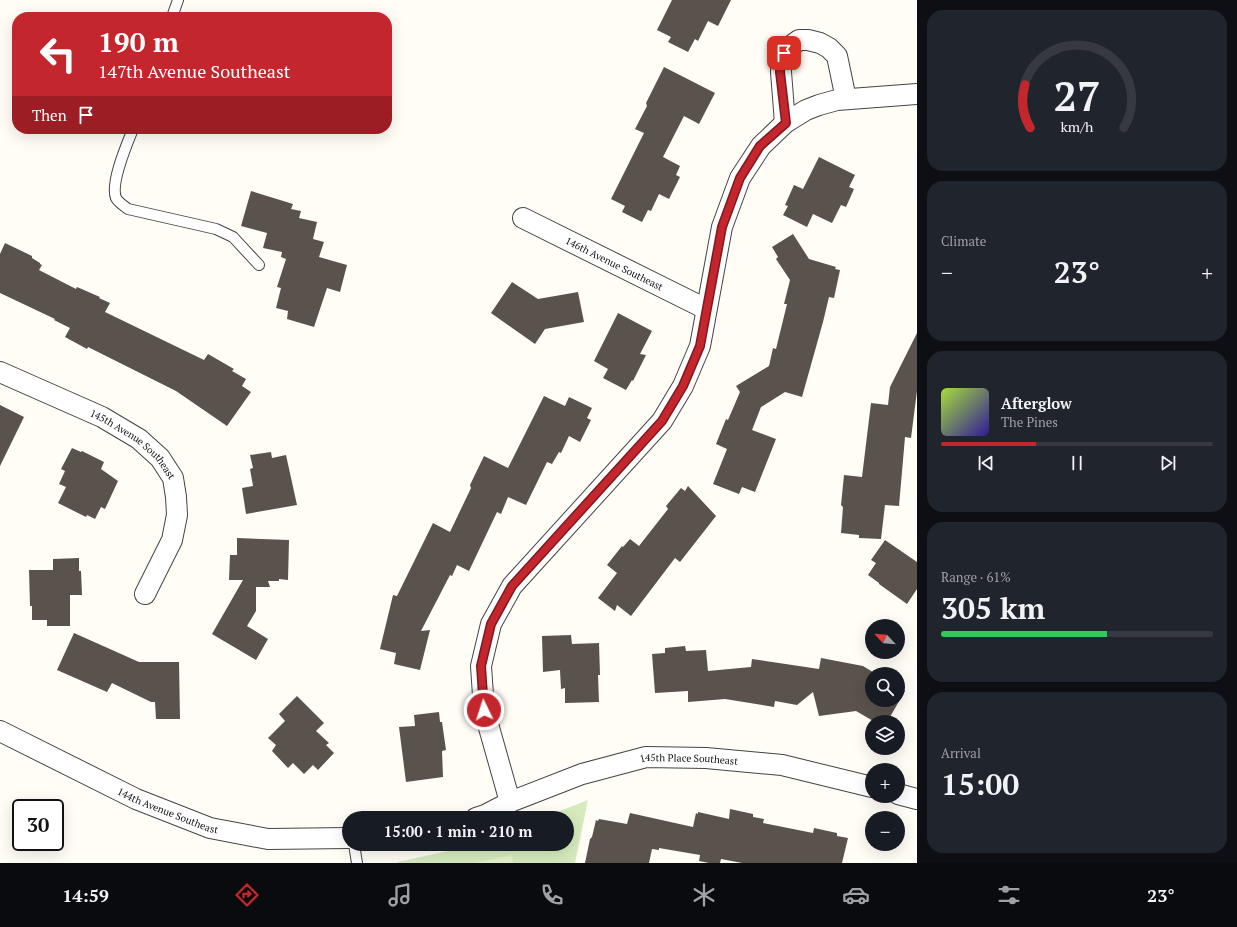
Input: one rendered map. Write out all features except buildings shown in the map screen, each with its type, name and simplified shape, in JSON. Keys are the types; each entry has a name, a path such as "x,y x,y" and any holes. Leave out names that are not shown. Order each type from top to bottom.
{"street":[{"path":"786,123 780,72 781,59 788,48 799,40 808,40 820,43 829,48 837,56 846,99"},
{"path":"493,811 510,802 484,710 481,666 491,624 512,586 662,421 683,386 700,346 722,227 740,178 760,146 786,123 806,110 837,100 917,94"},
{"name":"146th Avenue Southeast","path":"523,218 706,310"},
{"name":"145th Avenue Southeast","path":"0,372 102,417 139,439 160,458 173,478 178,515 172,540 145,594"},
{"name":"144th Avenue Southeast","path":"0,732 136,799 210,828 268,839 342,838"},
{"name":"145th Place Southeast","path":"510,802 582,774 646,757 706,758 782,765 865,785"},
{"path":"905,796 917,799"}],"lane":[{"path":"174,12 178,0"},
{"path":"131,134 118,170 115,190 117,199 128,209 216,229 233,237 259,265"},
{"path":"355,851 357,863"}],"green space":[{"path":"588,800 575,863 397,863 448,851 574,851 574,811 560,811"},
{"path":"512,855 513,863 474,863"}],"route":[{"path":"484,710 481,666 491,624 512,586 662,421 683,386 700,346 722,227 740,178 760,146 786,123 780,72 781,59 784,53"}]}
